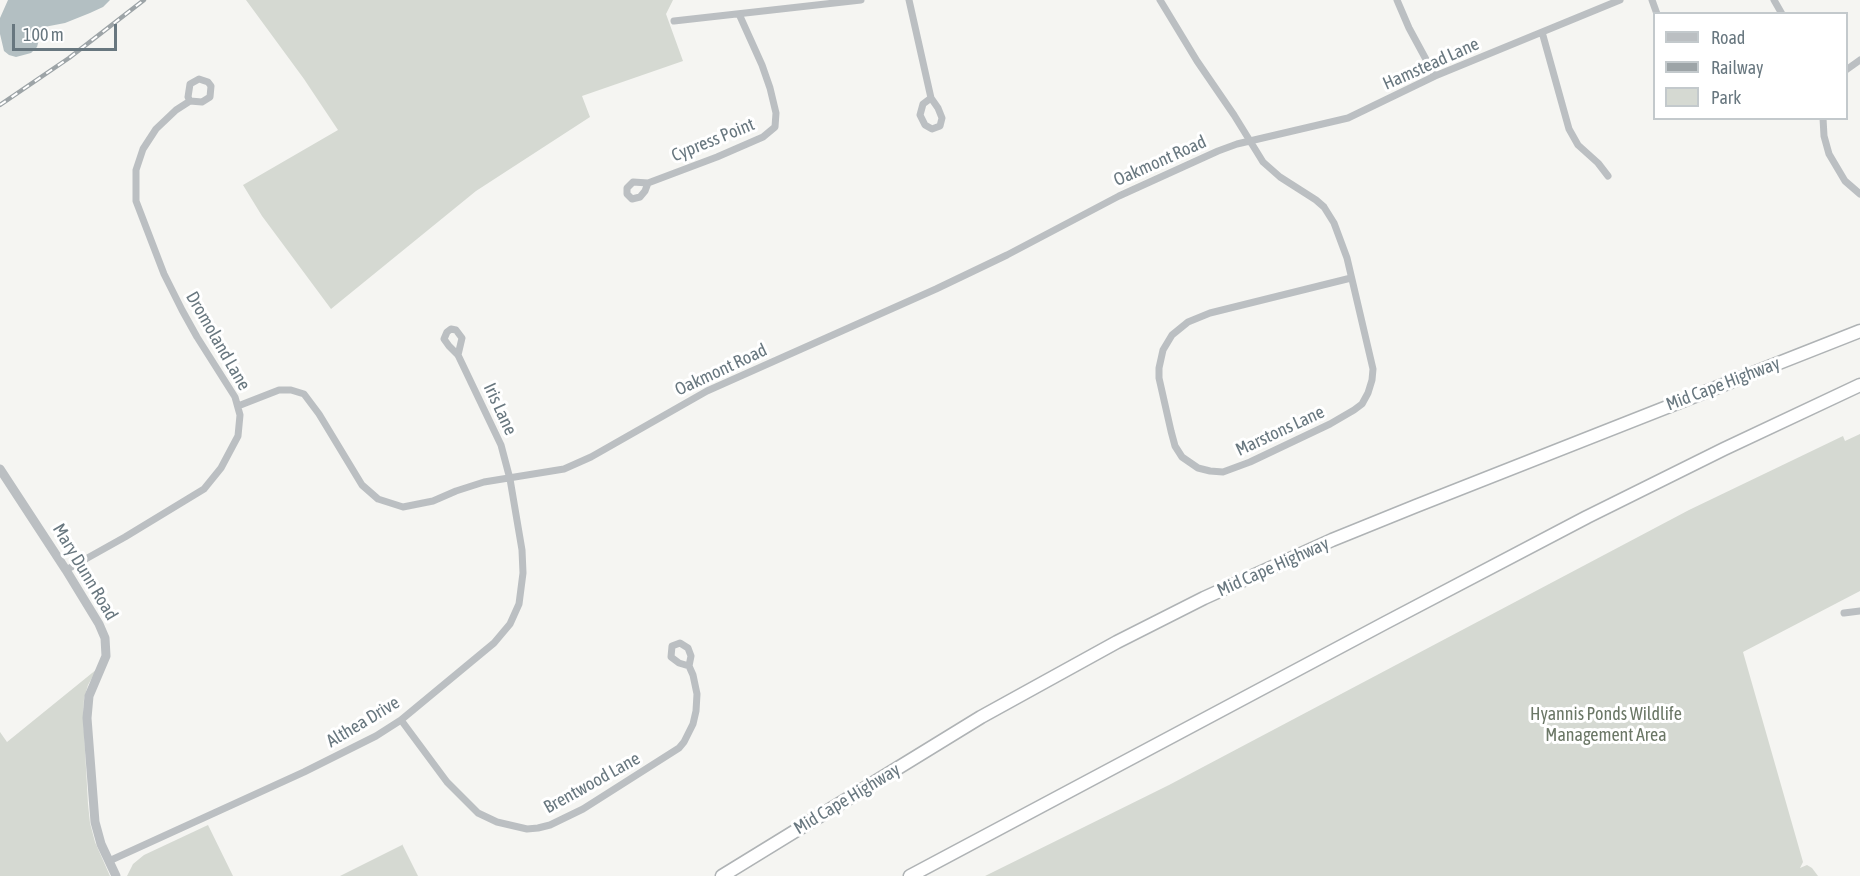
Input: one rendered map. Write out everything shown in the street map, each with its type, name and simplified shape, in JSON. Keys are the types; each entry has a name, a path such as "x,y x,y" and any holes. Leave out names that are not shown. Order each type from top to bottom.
{"highway":[{"name":"Mid Cape Highway","path":"722,876 981,717 1107,647 1204,598 1332,540 1860,331"},
{"path":"910,876 1604,509 1860,385"}],"street":[{"path":"674,21 861,0"},
{"path":"909,0 930,98"},
{"name":"Marstons Lane","path":"1160,0 1263,162 1270,170 1324,207 1334,223 1351,278 1373,369 1372,380 1362,404 1330,424 1223,472 1209,471 1189,464 1175,446 1159,378 1163,350 1172,335 1188,322 1210,313 1351,278"},
{"path":"1397,0 1435,76"},
{"name":"Hamstead Lane","path":"1249,141 1348,118 1435,76 1620,0"},
{"name":"Cypress Point","path":"648,183 739,148 763,137 775,127 776,113 770,88 739,14"},
{"path":"1542,32 1569,129 1578,145 1598,163 1608,176"},
{"name":"Dromoland Lane","path":"66,570 204,489 221,468 238,436 240,426 238,406 231,388 197,338 173,293 136,201 135,180 138,160 143,149 164,120 190,101"},
{"path":"1823,120 1824,136 1829,154 1845,181 1860,194"},
{"name":"Oakmont Road","path":"238,406 279,390 291,390 304,394 320,414 362,485 378,499 403,507 433,501 484,482 556,471 578,464 707,391 936,289 1007,255 1131,190 1229,146 1249,141"},
{"name":"Iris Lane","path":"458,355 501,445 510,479"},
{"name":"Mary Dunn Road","path":"0,469 66,570 99,624 107,644 105,661 90,696 87,711 94,814 101,844 116,876"},
{"name":"Althea Drive","path":"109,861 304,772 376,736 401,720 494,642 510,624 521,596 523,562 510,479"},
{"path":"1844,613 1860,611"},
{"name":"Brentwood Lane","path":"401,720 447,782 478,813 497,822 527,829 538,828 550,825 583,809 679,748 689,733 696,711 695,684 689,666"}],"green space":[{"path":"246,0 673,0 666,14 683,61 582,96 590,117 476,191 331,309 262,216 243,185 338,130"},
{"name":"Hyannis Ponds Wildlife Management Area","path":"1860,434 1860,591 1743,652 1803,862 1800,868 1807,865 1818,876 985,876 1169,785 1689,510 1843,436 1845,441"},
{"path":"97,669 88,685 83,714 88,804 95,842 110,876 0,876 0,732 7,742"},
{"path":"208,825 233,876 127,876 133,864 144,855"},
{"path":"402,845 418,876 340,876"}],"shaded area":[{"path":"8,0 110,0 103,7 65,23 39,28 40,36 37,47 31,53 16,57 4,51 0,34 0,18"}],"railway":[{"path":"0,105 69,58 144,0"}]}
